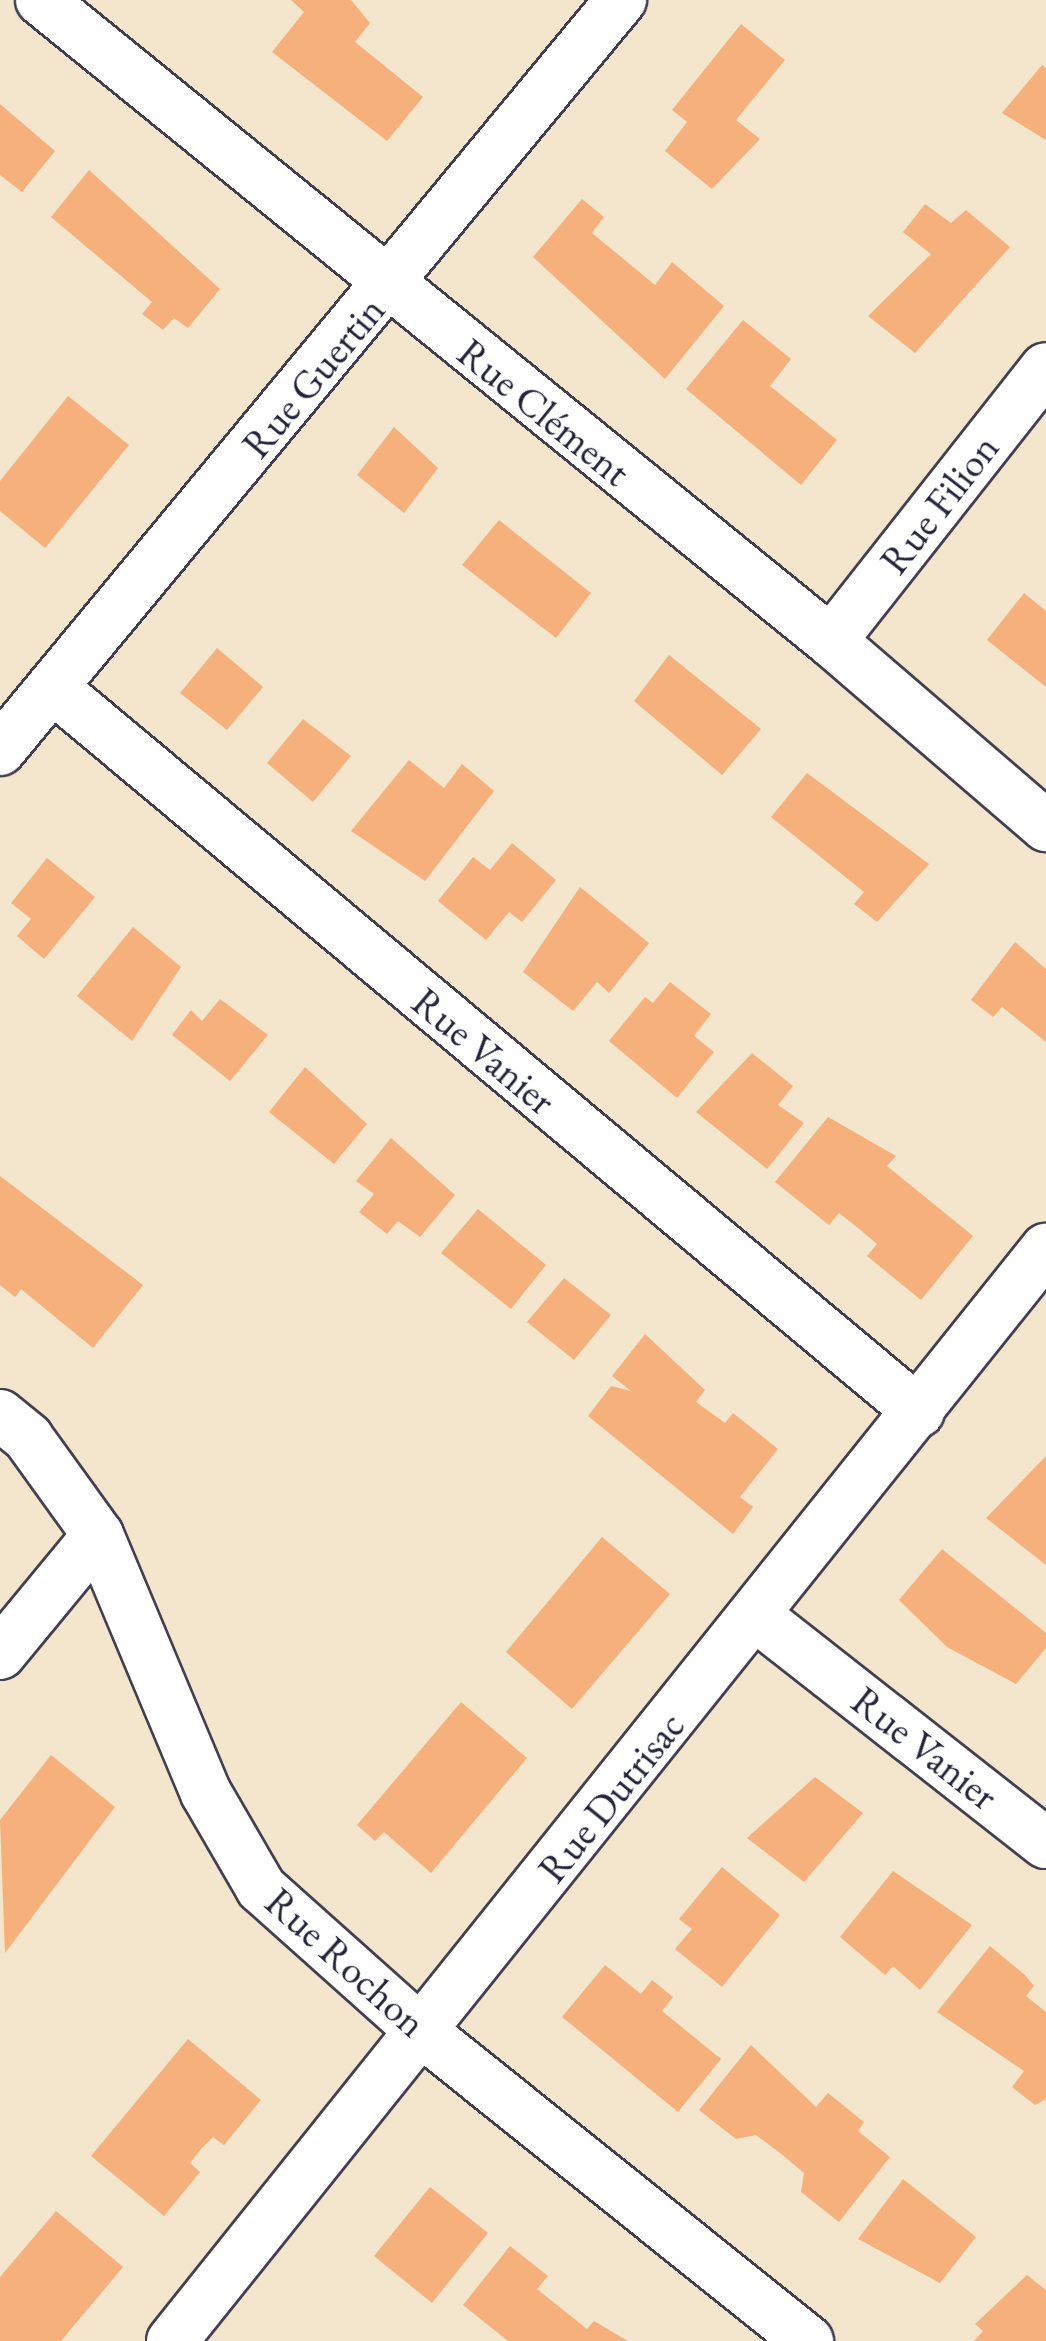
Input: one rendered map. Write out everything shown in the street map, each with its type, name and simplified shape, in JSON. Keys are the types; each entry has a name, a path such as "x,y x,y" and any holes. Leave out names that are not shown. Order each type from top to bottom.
{"street":[{"name":"Rue Clément","path":"40,0 831,641 1046,826"},
{"name":"Rue Guertin","path":"0,750 390,287 621,0"},
{"name":"Rue Filion","path":"831,641 1046,368"},
{"name":"Rue Vanier","path":"52,687 918,1412"},
{"name":"Rue Dutrisac","path":"172,2341 1046,1249"},
{"name":"Rue Rochon","path":"0,1416 28,1438 98,1535 206,1792 261,1888 422,2031 808,2341"},
{"path":"0,1654 98,1535"},
{"name":"Rue Vanier","path":"756,1616 1046,1843"}],"building":[{"path":"291,0 351,0 370,23 355,42 423,97 387,141 272,52 304,12"},
{"path":"741,24 785,60 736,120 760,139 712,189 665,151 687,122 672,110"},
{"path":"1042,65 1046,68 1046,140 1002,113"},
{"path":"0,104 55,151 22,192 0,175"},
{"path":"89,170 220,289 188,328 174,318 163,330 142,314 152,302 51,217"},
{"path":"582,199 604,217 592,233 655,285 672,262 724,306 665,379 533,257"},
{"path":"925,204 951,223 966,210 1010,247 915,353 868,316 931,254 903,232"},
{"path":"743,320 791,359 770,386 837,440 801,485 686,389"},
{"path":"68,396 129,445 45,548 0,511 0,481"},
{"path":"394,427 438,468 404,513 357,475"},
{"path":"499,520 591,593 556,638 462,565"},
{"path":"1024,593 1046,611 1046,687 987,640"},
{"path":"217,648 263,687 227,730 180,693"},
{"path":"669,655 761,729 722,775 634,701"},
{"path":"303,719 351,756 313,802 267,763"},
{"path":"409,760 444,788 462,764 494,791 425,881 351,831"},
{"path":"807,773 929,864 877,922 854,904 864,892 771,817"},
{"path":"512,843 556,880 522,922 509,912 486,940 438,901 473,857 490,870"},
{"path":"47,858 95,897 44,959 17,936 31,919 11,903"},
{"path":"580,887 649,943 609,993 597,982 573,1011 523,972"},
{"path":"133,927 181,967 132,1041 77,996"},
{"path":"1015,942 1046,969 1046,1042 1002,1007 993,1017 971,1000"},
{"path":"670,982 711,1014 694,1036 714,1052 677,1098 609,1041 645,997 653,1003"},
{"path":"220,999 268,1035 230,1081 172,1035 191,1010 202,1021"},
{"path":"752,1053 793,1086 778,1105 804,1123 767,1169 696,1112"},
{"path":"305,1067 367,1124 334,1164 269,1112"},
{"path":"828,1117 896,1156 887,1166 973,1236 921,1300 867,1256 877,1244 858,1228 839,1213 829,1225 775,1182"},
{"path":"391,1138 455,1195 420,1237 398,1221 387,1234 359,1212 374,1194 356,1181"},
{"path":"0,1176 143,1285 93,1348 21,1289 15,1297 0,1285"},
{"path":"478,1209 546,1265 511,1309 441,1253"},
{"path":"564,1278 611,1315 574,1360 527,1322"},
{"path":"645,1334 705,1390 696,1402 725,1423 733,1413 778,1449 740,1497 753,1507 733,1534 588,1416 611,1386 631,1391 612,1376"},
{"path":"1046,1456 1046,1565 986,1518"},
{"path":"602,1537 670,1594 572,1709 506,1652"},
{"path":"942,1549 1046,1633 1046,1648 1016,1684 947,1647 899,1600"},
{"path":"461,1702 527,1758 431,1873 384,1832 375,1841 357,1825"},
{"path":"51,1755 115,1807 5,1953 0,1820"},
{"path":"815,1777 863,1813 804,1882 747,1838"},
{"path":"722,1867 780,1915 722,1987 675,1949 692,1929 679,1919"},
{"path":"893,1871 972,1925 920,1990 893,1966 885,1975 840,1937"},
{"path":"990,1946 1025,1975 1034,1986 1026,1996 1046,2012 1046,2099 1035,2105 1012,2087 1024,2071 937,2012"},
{"path":"605,1965 641,1994 652,1980 673,1997 662,2011 721,2059 678,2112 562,2017"},
{"path":"188,2039 261,2100 224,2145 213,2137 201,2149 190,2163 200,2172 164,2216 91,2156"},
{"path":"751,2045 816,2107 828,2093 864,2122 858,2131 890,2157 839,2222 801,2192 804,2173 780,2153 756,2135 736,2139 699,2110"},
{"path":"903,2179 976,2237 940,2283 858,2239"},
{"path":"430,2187 488,2233 432,2303 374,2256"},
{"path":"56,2211 123,2267 61,2341 0,2341 0,2277"},
{"path":"510,2246 548,2276 537,2289 587,2329 594,2321 628,2341 508,2341 463,2305"},
{"path":"1027,2275 1046,2290 1046,2341 974,2341 983,2331 975,2324"}]}
